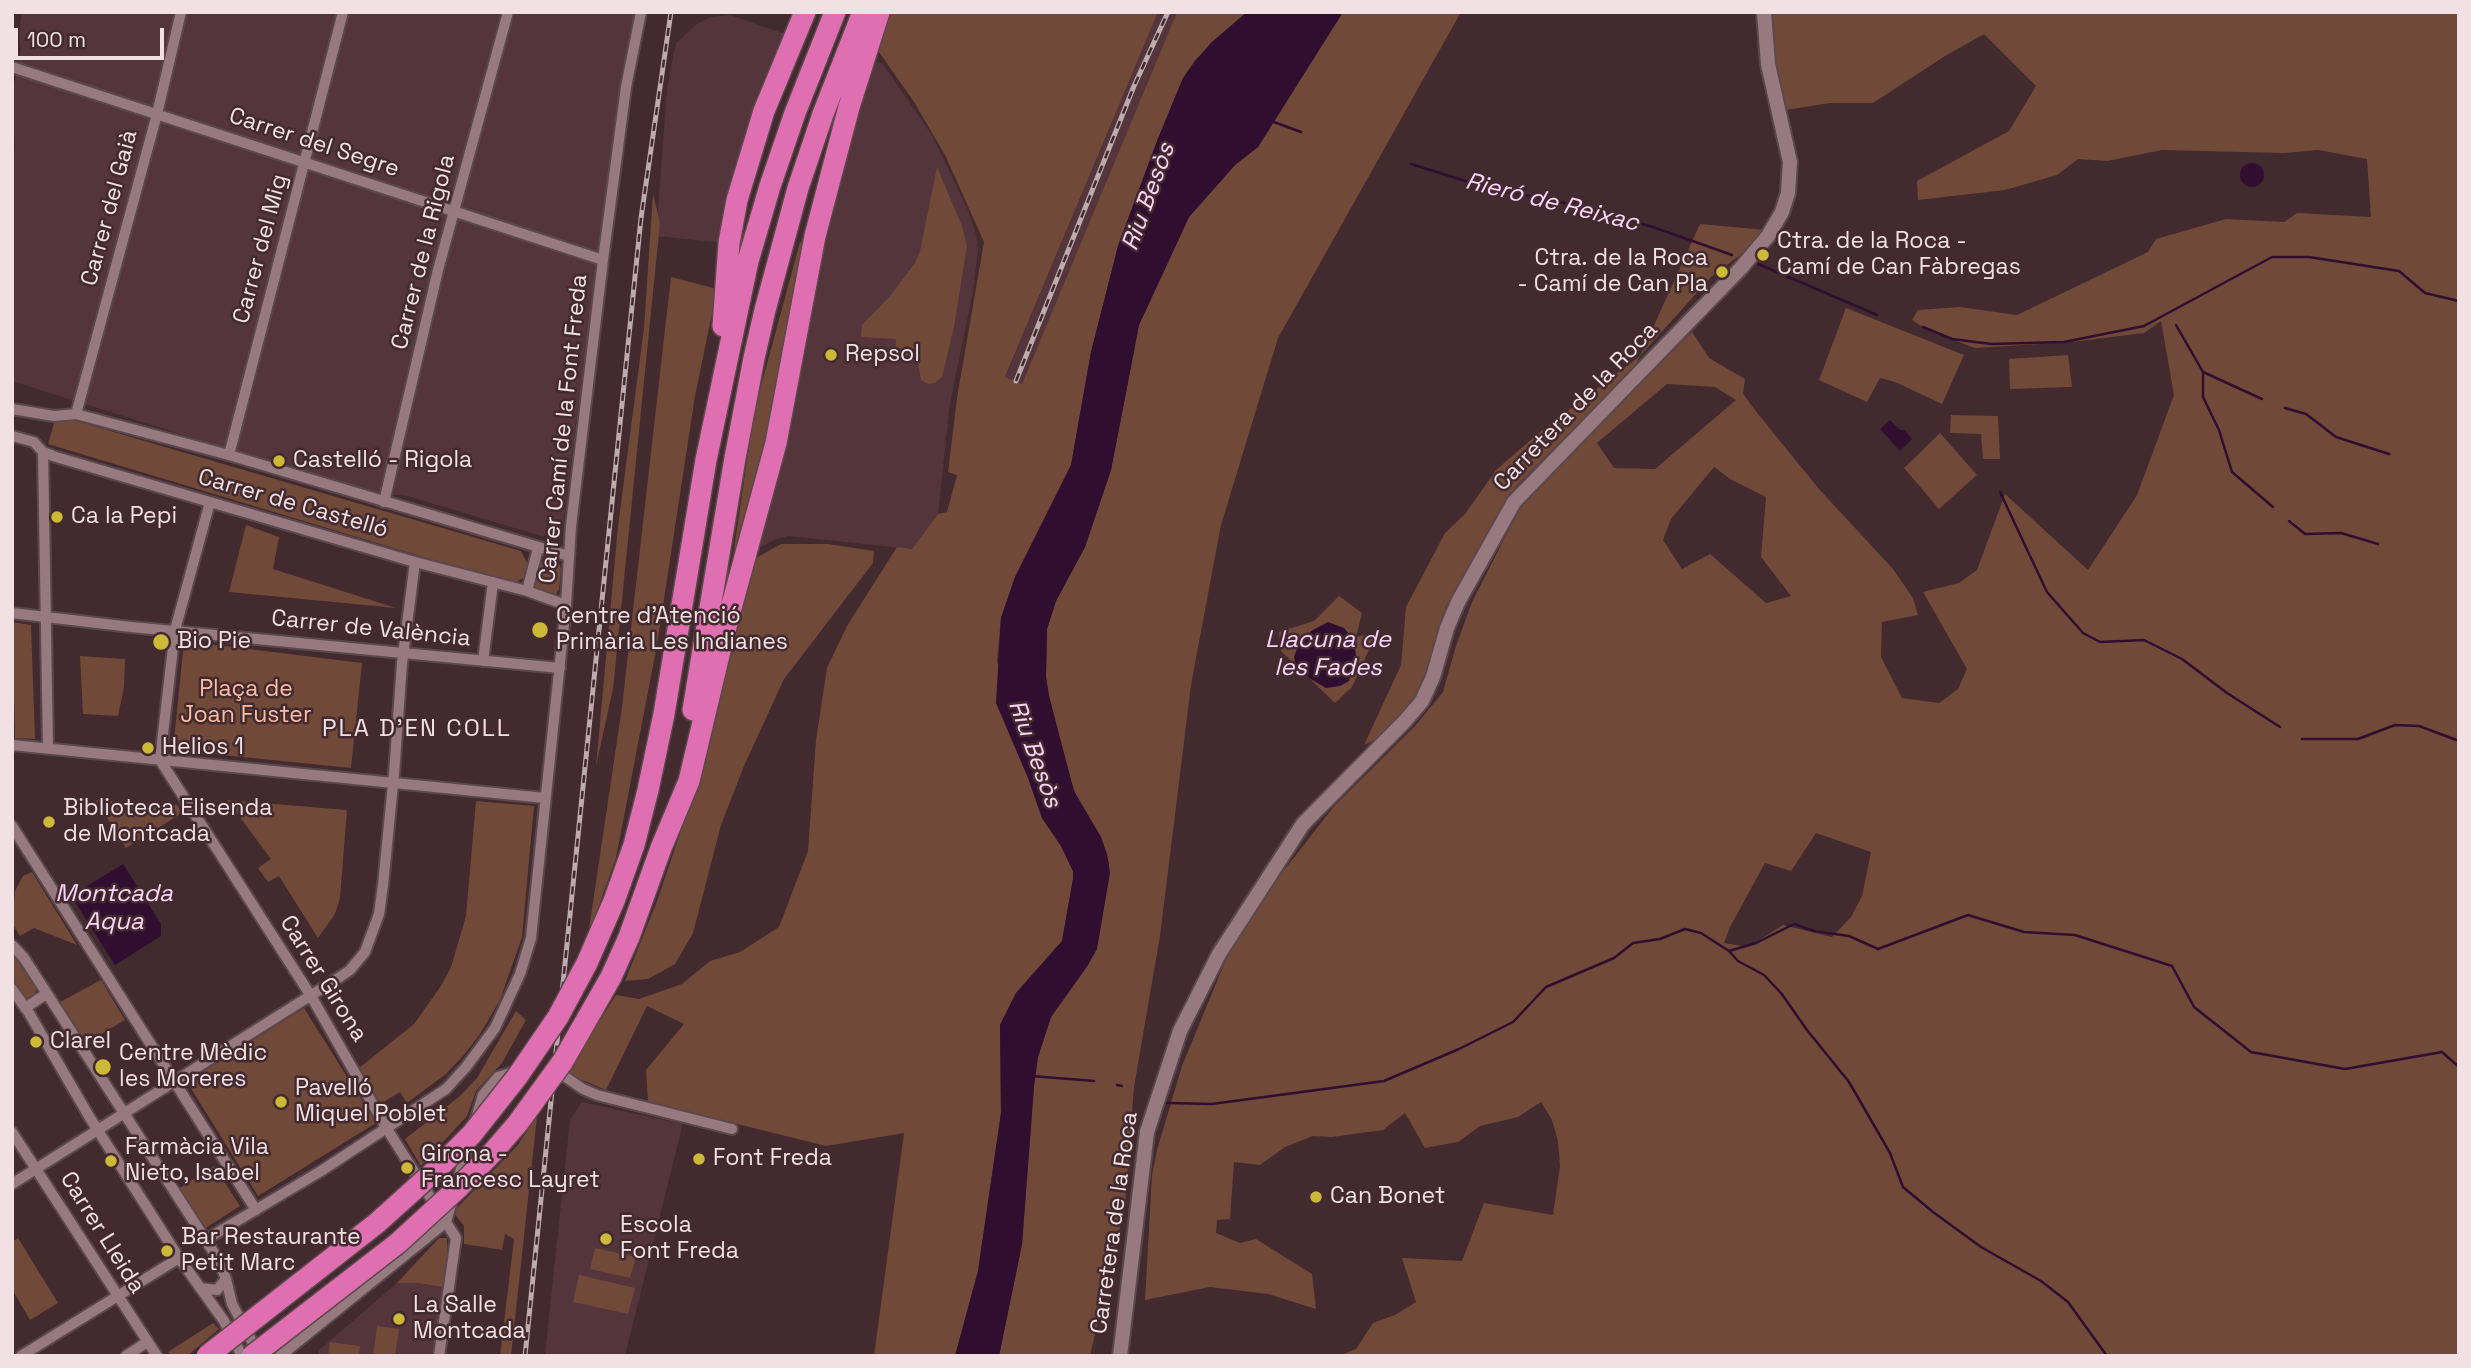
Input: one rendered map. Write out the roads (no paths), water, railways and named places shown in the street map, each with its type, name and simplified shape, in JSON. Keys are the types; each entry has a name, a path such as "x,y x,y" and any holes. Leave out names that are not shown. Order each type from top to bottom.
{"highway":[{"path":"719,393 726,278 737,200 764,111 804,12"},
{"path":"207,1356 377,1223 472,1134 517,1077 558,1017 587,963 614,901 634,845 653,765 719,393 743,285 770,186 795,113 835,12"},
{"path":"661,848 677,788 692,712 735,458 760,334 798,188 823,114 863,12"},
{"path":"252,1356 398,1243 493,1152 541,1093 576,1040 611,977 689,781 724,634 776,443 816,236 849,107 879,12"}],"street":[{"name":"Carrer del Gaià","path":"76,414 157,114 181,12"},
{"name":"Carrer del Mig","path":"229,455 343,12"},
{"name":"Carrer de la Rigola","path":"384,502 438,270 508,12"},
{"name":"Carrer Camí de la Font Freda","path":"205,1240 387,1129 446,1089 479,1050 505,1010 520,974 531,938 569,556 603,260 626,87 641,12"},
{"name":"Carretera de la Roca","path":"1120,1356 1147,1132 1180,1031 1219,954 1303,824 1422,701 1433,677 1451,617 1514,502 1741,268 1768,236 1782,212 1788,193 1790,162 1768,64 1765,12"},
{"name":"Carrer del Segre","path":"12,67 603,260"},
{"name":"Carrer de Castelló","path":"12,409 54,416 76,414 229,455 569,556"},
{"name":"Carrer de Castelló","path":"12,436 34,443 43,452 415,562 527,591 566,605"},
{"path":"43,452 48,748"},
{"path":"160,760 175,630 210,502"},
{"path":"527,591 538,548"},
{"path":"12,1184 311,996 350,970 365,952 374,928 383,885 403,654 415,562"},
{"path":"482,661 493,582"},
{"name":"Carrer de València","path":"12,613 559,668"},
{"path":"12,745 545,798"},
{"name":"Carrer Girona","path":"160,760 311,996 387,1129 446,1223"},
{"path":"12,826 256,1210"},
{"path":"12,945 24,958 218,1259 232,1304 259,1356"},
{"path":"12,989 179,1258 224,1321 242,1356"},
{"path":"25,1008 46,994"},
{"path":"280,1356 446,1223 483,1095 498,1077 513,1071 532,1071"},
{"path":"567,1078 597,1095 732,1129"},
{"name":"Carrer Lleida","path":"12,1132 156,1356"},
{"path":"439,1356 456,1238 446,1223"},
{"path":"21,1356 179,1258"},
{"path":"200,1288 217,1290 226,1279"},
{"path":"295,1356 302,1339"},
{"path":"126,1356 147,1342"}],"water":[{"name":"Riu Besòs","path":"1247,12 1343,12 1258,147 1235,165 1189,217 1139,325 1111,470 1085,547 1056,601 1047,629 1046,677 1049,696 1074,791 1101,837 1110,873 1097,949 1051,1017 1038,1057 1022,1244 999,1356 955,1356 978,1271 1001,1113 1000,1025 1016,993 1062,941 1073,879 1073,871 1061,846 1042,818 996,703 1001,618 1015,577 1071,465 1091,352 1118,246 1157,141 1183,78 1212,42"},
{"path":"2252,163 2261,166 2264,175 2261,184 2252,187 2243,184 2240,175 2243,166"},
{"path":"1890,420 1900,430 1905,430 1912,439 1900,451 1880,429"},
{"name":"Llacuna de les Fades","path":"1328,622 1344,628 1354,640 1356,656 1349,681 1340,686 1326,688 1309,678 1295,663 1294,657 1298,646 1311,631"},
{"name":"Montcada Aqua","path":"123,864 161,924 161,936 115,965 75,902 81,898 79,891"}],"waterway":[{"name":"Rieró de Reixac","path":"1271,121 1301,132"},
{"name":"Rieró de Reixac","path":"1411,164 1485,187 1585,207 1732,255"},
{"name":"Rieró de Reixac","path":"1923,327 1952,339 1991,344 2064,342 2144,326 2272,257 2309,257 2399,271 2425,293 2459,301"},
{"name":"Rieró de Reixac","path":"1758,264 1877,315"},
{"path":"2176,325 2203,372 2203,397 2219,430 2232,472 2273,507"},
{"path":"2203,372 2262,399"},
{"path":"2285,408 2306,414 2336,437 2389,454"},
{"path":"2000,492 2047,592 2083,633 2100,642 2144,640 2182,659 2227,693 2280,727"},
{"path":"2289,521 2305,534 2341,533 2378,544"},
{"path":"2302,739 2358,739 2395,725 2419,726 2459,741"},
{"path":"1167,1103 1212,1104 1384,1081 1513,1022 1546,987 1614,958 1633,943 1660,939 1685,929 1701,933 1729,951 1756,943 1794,924 1814,931 1849,936 1878,949 1968,915 2024,932 2075,935 2172,966 2194,1007 2251,1052 2345,1069 2442,1052 2459,1067"},
{"path":"1729,951 1738,961 1764,975 1781,993 1849,1082 1890,1153 1903,1187 1981,1247 2041,1281 2068,1302 2107,1356"},
{"path":"1032,1076 1094,1081"},
{"path":"1117,1085 1122,1086"}],"railway":[{"path":"525,1356 641,218 671,12"},
{"path":"1016,381 1134,86 1168,12"}],"place":[{"name":"Ctra. de la Roca - Camí de Can Fàbregas","path":"1763,255"},
{"name":"Ctra. de la Roca - Camí de Can Pla","path":"1722,272"},
{"name":"Repsol","path":"831,355"},
{"name":"Castelló - Rigola","path":"279,461"},
{"name":"Ca la Pepi","path":"57,517"},
{"name":"Centre d'Atenció Primària Les Indianes","path":"540,630"},
{"name":"Bio Pie","path":"161,642"},
{"name":"Helios 1","path":"148,748"},
{"name":"Biblioteca Elisenda de Montcada","path":"49,822"},
{"name":"Clarel","path":"36,1042"},
{"name":"Centre Mèdic les Moreres","path":"103,1067"},
{"name":"Pavelló Miquel Poblet","path":"281,1102"},
{"name":"Font Freda","path":"699,1159"},
{"name":"Farmàcia Vila Nieto, Isabel","path":"111,1161"},
{"name":"Girona - Francesc Layret","path":"407,1168"},
{"name":"Can Bonet","path":"1316,1197"},
{"name":"Escola Font Freda","path":"606,1239"},
{"name":"Bar Restaurante Petit Marc","path":"167,1251"},
{"name":"La Salle Montcada","path":"399,1319"}],"district":[{"name":"PLA D'EN COLL","path":"417,729"}],"park label":[{"name":"Plaça de Joan Fuster","path":"246,703"}]}
